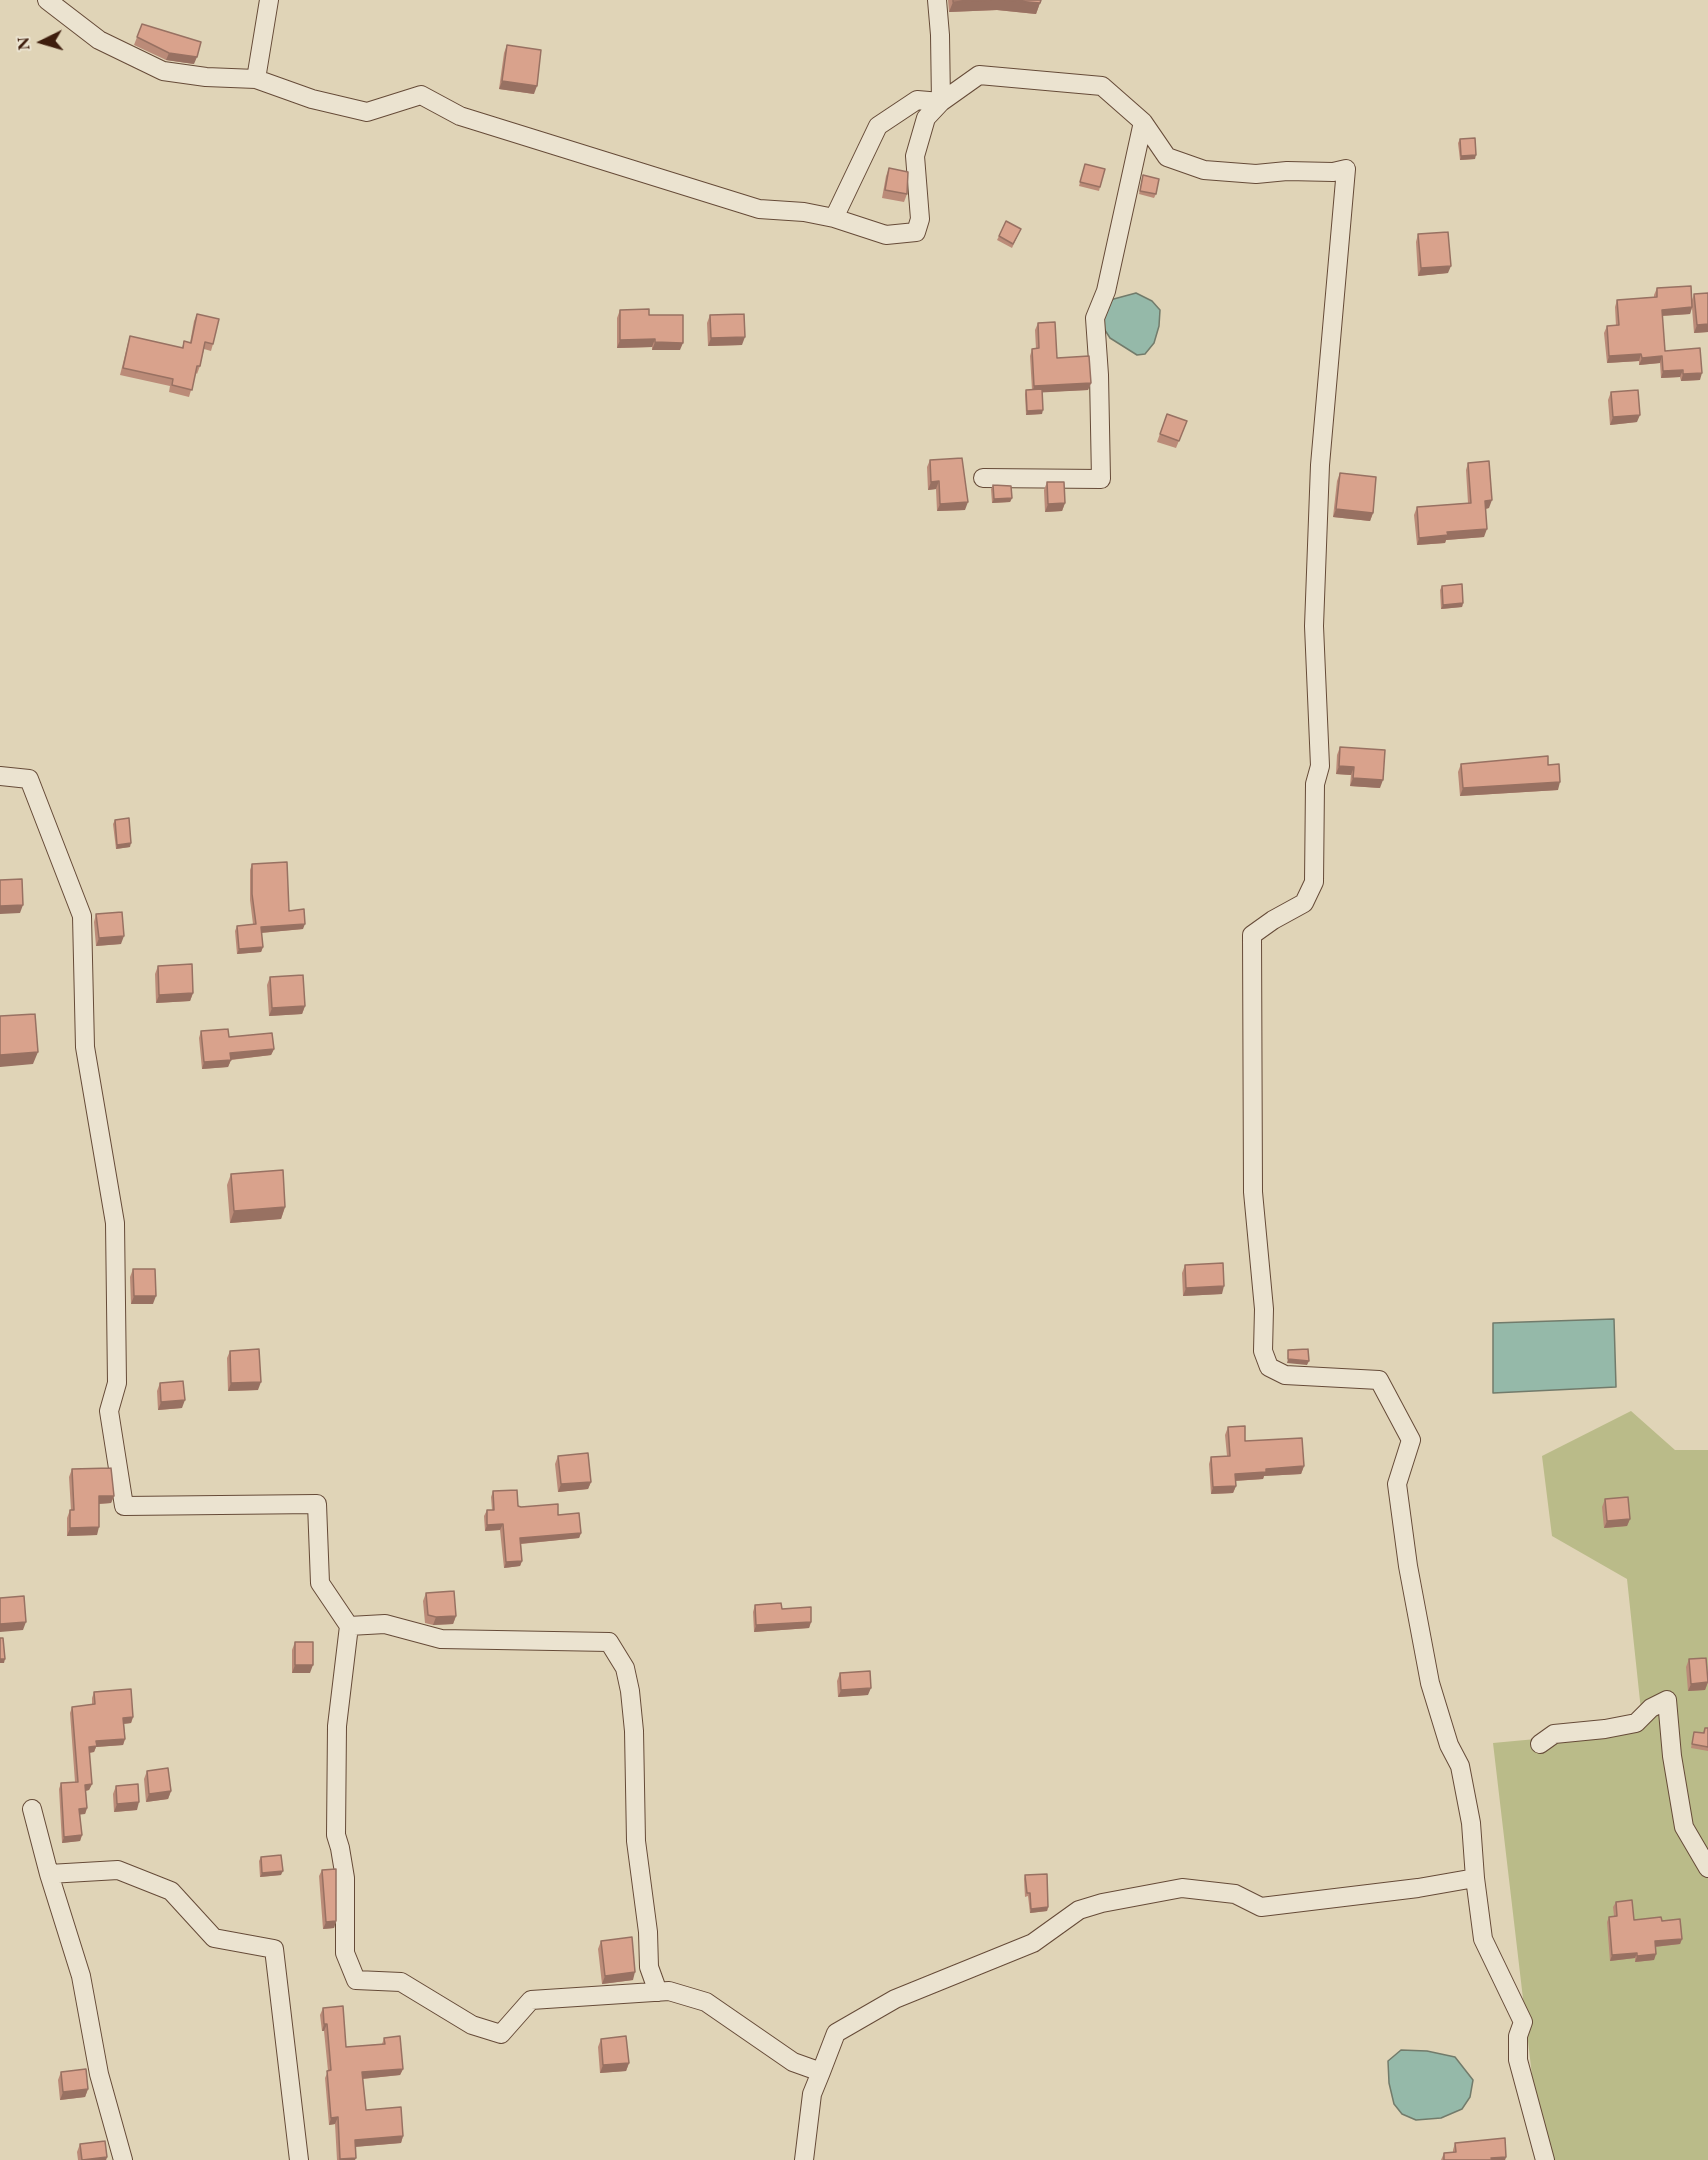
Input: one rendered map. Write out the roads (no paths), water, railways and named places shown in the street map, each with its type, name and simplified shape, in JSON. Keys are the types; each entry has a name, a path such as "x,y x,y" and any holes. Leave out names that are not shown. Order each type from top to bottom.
{"street":[{"path":"46,0 99,40 162,71 206,77 256,79 312,99 367,112 421,95 460,116 759,209 804,212 886,235 916,232 920,219 915,156 926,118 941,102 979,75 1033,78 1102,86 1143,122 1167,157 1204,170 1256,174 1287,171 1333,172 1346,169 1320,465 1314,626 1320,766 1315,784 1314,882 1304,903 1273,920 1252,936 1253,1192 1264,1309 1263,1351 1269,1367 1285,1375 1379,1380 1412,1440 1397,1484 1408,1566 1430,1683 1449,1745 1460,1766 1471,1823 1483,1939 1523,2022 1518,2036 1518,2060 1545,2160"},
{"path":"256,79 269,0"},
{"path":"937,0 941,102"},
{"path":"834,219 878,126 918,100 941,102"},
{"path":"983,478 1101,479 1099,375 1095,318 1106,291 1143,122"},
{"path":"0,776 30,779 82,916 85,1047 115,1223 117,1383 109,1411 124,1506 317,1504 320,1583 349,1626 337,1726 336,1835 345,1878 345,1953 356,1980 401,1982 472,2025 501,2034 531,2000 669,1991 706,2002 793,2062 821,2072"},
{"path":"349,1626 386,1624 441,1639 609,1642 625,1668 630,1691 634,1731 636,1841 648,1932 649,1967 658,1992"},
{"path":"1540,1744 1554,1734 1605,1730 1636,1723 1651,1708 1667,1700 1672,1755 1684,1827 1708,1868"},
{"path":"32,1809 49,1874 81,1976 99,2074 123,2160"},
{"path":"49,1874 118,1870 171,1892 214,1938 274,1948 299,2160"},
{"path":"804,2160 812,2094 836,2033 895,1999 1033,1943 1079,1910 1102,1903 1182,1888 1235,1894 1261,1907 1418,1888 1475,1878"}]}
